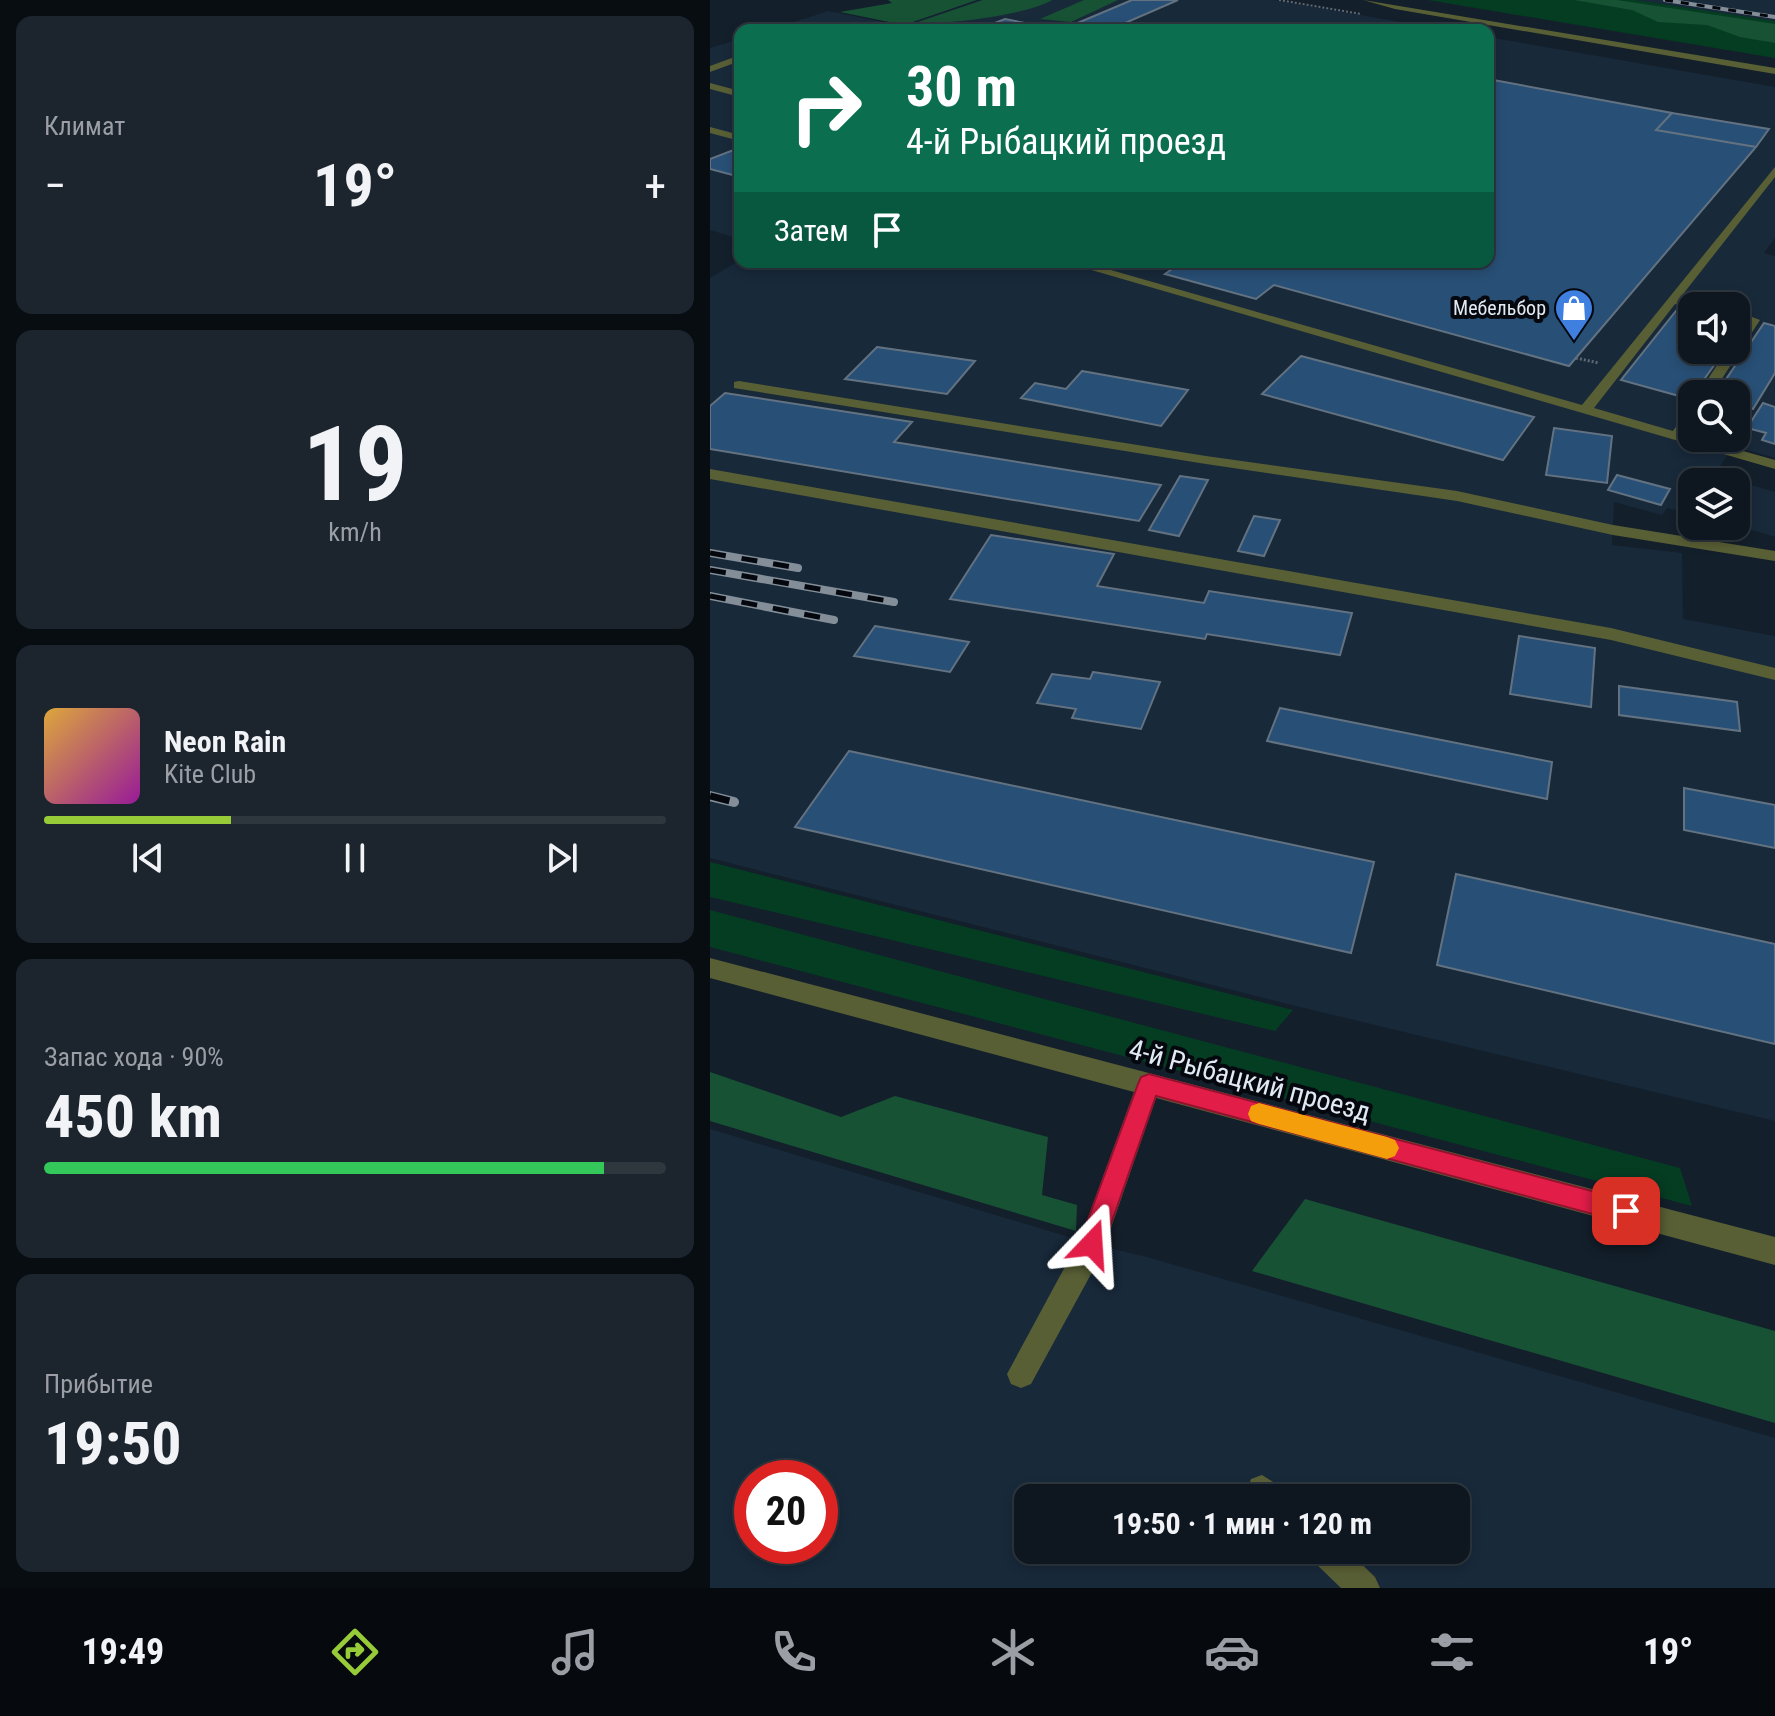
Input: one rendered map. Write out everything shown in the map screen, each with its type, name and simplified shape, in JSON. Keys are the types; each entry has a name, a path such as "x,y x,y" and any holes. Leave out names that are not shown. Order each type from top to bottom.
{"street":[{"path":"1367,0 1775,71"},
{"path":"1401,0 1775,63"},
{"path":"710,69 734,60"},
{"path":"710,69 725,73"},
{"path":"710,86 734,92"},
{"path":"710,130 734,136"},
{"path":"1585,410 1775,170"},
{"path":"1091,268 1775,465"},
{"path":"1672,300 1678,301"},
{"path":"739,385 1457,496 1613,530 1775,556"},
{"path":"710,474 1611,634 1775,674"},
{"name":"4-й Рыбацкий проезд","path":"710,968 1775,1251"},
{"path":"1021,1374 1092,1244 1149,1084"},
{"path":"1339,1564 1364,1588"}],"shaded area":[{"path":"980,0 1273,0 1412,24 910,24"},
{"path":"1636,0 1775,0 1775,21"},
{"path":"828,11 894,24 788,24"},
{"path":"1494,38 1775,87 1775,238 1764,253 1775,256 1775,458 1750,451 1750,380 1678,380 1678,452 1729,452 1719,468 1678,468 1678,511 1667,508 1662,515 1614,502 1612,545 1682,553 1683,619 1775,636 1775,1121 1300,1007 710,858 710,278 734,264 734,268 1494,268"},
{"path":"734,41 734,237 710,230 710,48"},
{"path":"1750,484 1775,492 1775,537 1750,529"},
{"path":"710,1129 1092,1244 1147,1257 1775,1438 1775,1588 710,1588"}],"green space":[{"path":"888,0 977,0 907,24 840,12 892,3"},
{"path":"983,0 1052,0 1025,10 986,18 918,22"},
{"path":"1084,0 1118,0 1071,22 1040,19"},
{"path":"1428,0 1636,0 1775,21 1775,58"},
{"path":"1574,0 1617,0 1775,24 1775,43 1740,37 1707,25 1658,22 1632,10"},
{"path":"710,862 1293,1010 1275,1031 710,897"},
{"path":"710,910 1680,1168 1692,1206 710,947"},
{"path":"710,1072 841,1117 895,1096 1048,1137 1042,1195 1077,1205 1076,1231 710,1121"},
{"path":"1305,1199 1775,1331 1775,1423 1252,1271"}],"building":[{"path":"1132,0 1178,0 1123,24 1075,24"},
{"path":"1005,19 1030,24 992,24"},
{"path":"1494,80 1672,113 1656,130 1756,147 1569,366 1274,285 1256,299 1165,274 1174,268 1494,268"},
{"path":"1672,113 1769,129 1756,147 1656,130"},
{"path":"734,150 734,175 710,169 710,159"},
{"path":"1678,308 1678,364 1715,364 1704,380 1678,380 1678,396 1621,380"},
{"path":"1764,323 1775,326 1775,373 1753,409 1750,408 1750,380 1725,380 1736,364 1750,364 1750,344"},
{"path":"877,347 975,361 947,394 845,379"},
{"path":"1301,356 1534,417 1503,460 1262,394"},
{"path":"1082,371 1188,390 1161,426 1021,398 1035,383 1066,389"},
{"path":"725,393 912,422 894,442 1161,485 1139,521 710,449 710,406"},
{"path":"1763,403 1775,407 1775,444 1762,440 1766,433 1750,429 1750,423"},
{"path":"1554,428 1612,436 1607,483 1546,475"},
{"path":"1617,475 1670,489 1661,505 1608,490"},
{"path":"1180,476 1208,480 1179,536 1149,530"},
{"path":"1254,516 1280,520 1264,556 1238,551"},
{"path":"991,535 1114,554 1097,586 1204,603 1209,591 1352,613 1340,655 1207,634 1205,639 950,599"},
{"path":"875,626 969,642 950,672 854,656"},
{"path":"1519,636 1595,648 1591,707 1510,694"},
{"path":"1093,672 1160,682 1141,729 1072,718 1076,709 1037,703 1052,674 1090,679"},
{"path":"1619,686 1737,702 1740,731 1619,715"},
{"path":"1280,708 1552,762 1547,799 1267,741"},
{"path":"849,751 1374,862 1351,953 795,827"},
{"path":"1684,788 1775,805 1775,848 1684,830"},
{"path":"1456,874 1775,944 1775,1044 1437,965"}],"railway":[{"path":"1665,0 1775,17"},
{"path":"710,553 798,568"},
{"path":"710,570 894,602"},
{"path":"710,596 834,620"},
{"path":"710,796 734,802"}],"slow traffic":[{"path":"1259,1114 1387,1148"}],"place":[{"name":"Мебельбор","path":"1574,342"}],"route":[{"path":"1092,1244 1149,1084 1626,1211"}]}
